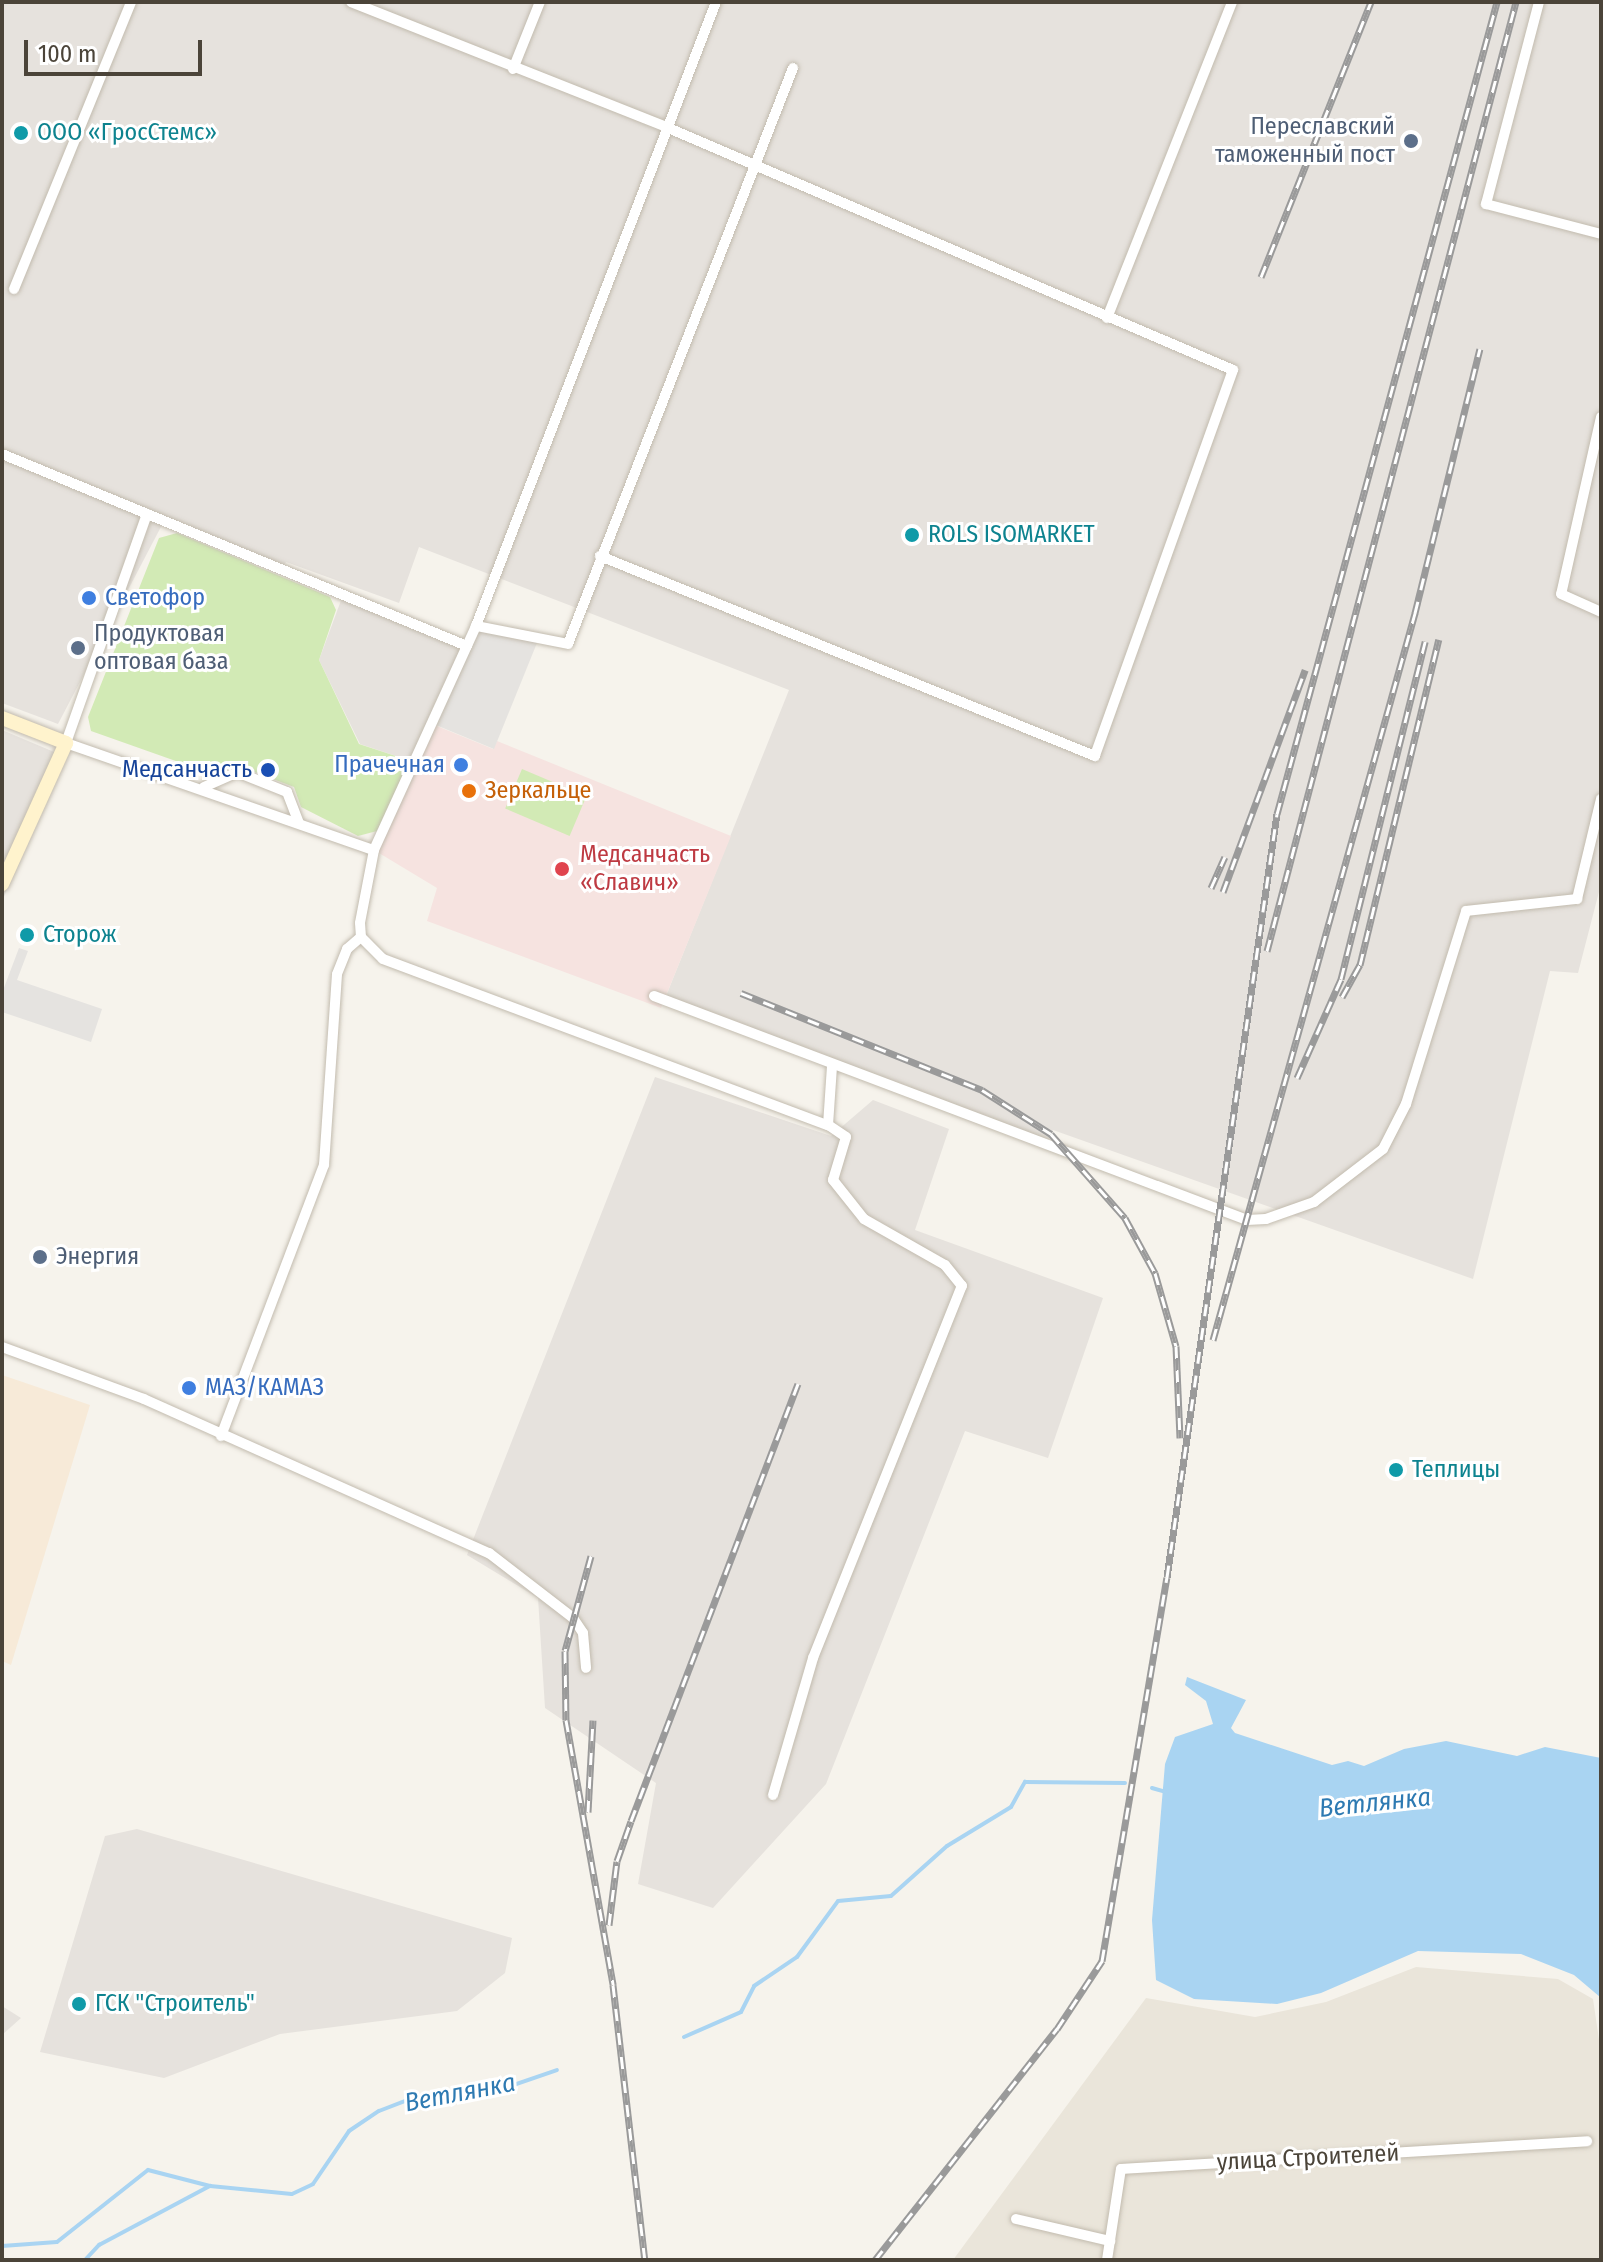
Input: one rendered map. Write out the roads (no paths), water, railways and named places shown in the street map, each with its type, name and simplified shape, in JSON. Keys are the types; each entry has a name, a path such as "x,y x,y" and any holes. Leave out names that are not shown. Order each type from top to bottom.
{"main road":[{"path":"2,718 66,743 2,884"}],"street":[{"path":"14,289 131,2"},
{"path":"351,2 513,69 666,127 1233,370 1095,756 600,556"},
{"path":"513,69 540,2"},
{"path":"221,1436 324,1165 337,974 347,949 361,937 374,850 476,626 716,2"},
{"path":"1107,318 1232,2"},
{"path":"1539,2 1486,204 1601,234"},
{"path":"476,626 568,644 793,68"},
{"path":"1601,417 1561,594 1601,612"},
{"path":"2,454 467,646"},
{"path":"147,514 66,743 204,787 374,850"},
{"path":"204,787 237,772 287,792 299,823"},
{"path":"654,996 832,1066 1247,1220 1266,1219 1314,1202 1383,1149 1406,1104 1466,911 1577,899 1601,799"},
{"path":"361,937 383,959 828,1125 846,1137 833,1180 864,1219 945,1265 962,1286 813,1658 773,1795"},
{"path":"828,1125 832,1066"},
{"path":"2,1347 144,1399 221,1436 489,1553 573,1618 583,1633 586,1668"},
{"name":"улица Строителей","path":"1107,2260 1121,2169 1587,2141"},
{"path":"1016,2219 1110,2241"}],"water":[{"path":"1187,1677 1246,1700 1231,1728 1235,1733 1332,1765 1348,1761 1364,1766 1404,1749 1446,1741 1517,1756 1545,1747 1601,1758 1601,2005 1600,1997 1574,1975 1521,1954 1418,1951 1321,1993 1277,2004 1194,1999 1156,1980 1152,1920 1165,1764 1175,1737 1213,1724 1206,1701 1185,1685"}],"waterway":[{"name":"Ветлянка","path":"684,2037 741,2012 754,1986 797,1957 838,1901 891,1896 947,1846 1011,1807 1025,1782 1125,1783"},
{"name":"Ветлянка","path":"1152,1788 1166,1792"},
{"name":"Ветлянка","path":"85,2260 99,2245 210,2186 292,2194 313,2184 349,2131 379,2111 418,2096 502,2089 557,2070"},
{"path":"2,2246 57,2242 148,2170 210,2186"}],"railway":[{"path":"1261,277 1371,2"},
{"path":"875,2260 1057,2029 1102,1961 1167,1577 1277,814 1497,2"},
{"path":"1267,951 1516,2"},
{"path":"1213,1340 1415,613 1480,349"},
{"path":"1342,997 1360,965 1439,639"},
{"path":"1297,1078 1341,979 1425,641"},
{"path":"1223,892 1305,670"},
{"path":"1211,888 1225,857"},
{"path":"741,993 982,1090 1051,1134 1125,1218 1155,1273 1176,1346 1180,1438"},
{"path":"609,1925 617,1861 798,1384"},
{"path":"591,1556 565,1651 566,1720 613,1985 645,2260"},
{"path":"588,1812 593,1720"}],"place":[{"name":"ООО «ГросСтемс»","path":"21,133"},
{"name":"Переславский таможенный пост","path":"1411,141"},
{"name":"ROLS ISOMARKET","path":"912,535"},
{"name":"Светофор","path":"89,598"},
{"name":"Продуктовая оптовая база","path":"78,648"},
{"name":"Прачечная","path":"461,765"},
{"name":"Медсанчасть","path":"268,770"},
{"name":"Зеркальце","path":"469,791"},
{"name":"Медсанчасть «Славич»","path":"562,869"},
{"name":"Сторож","path":"27,935"},
{"name":"Энергия","path":"40,1257"},
{"name":"МАЗ/КАМАЗ","path":"189,1388"},
{"name":"Теплицы","path":"1396,1470"},
{"name":"ГСК \"Строитель\"","path":"79,2004"}]}
